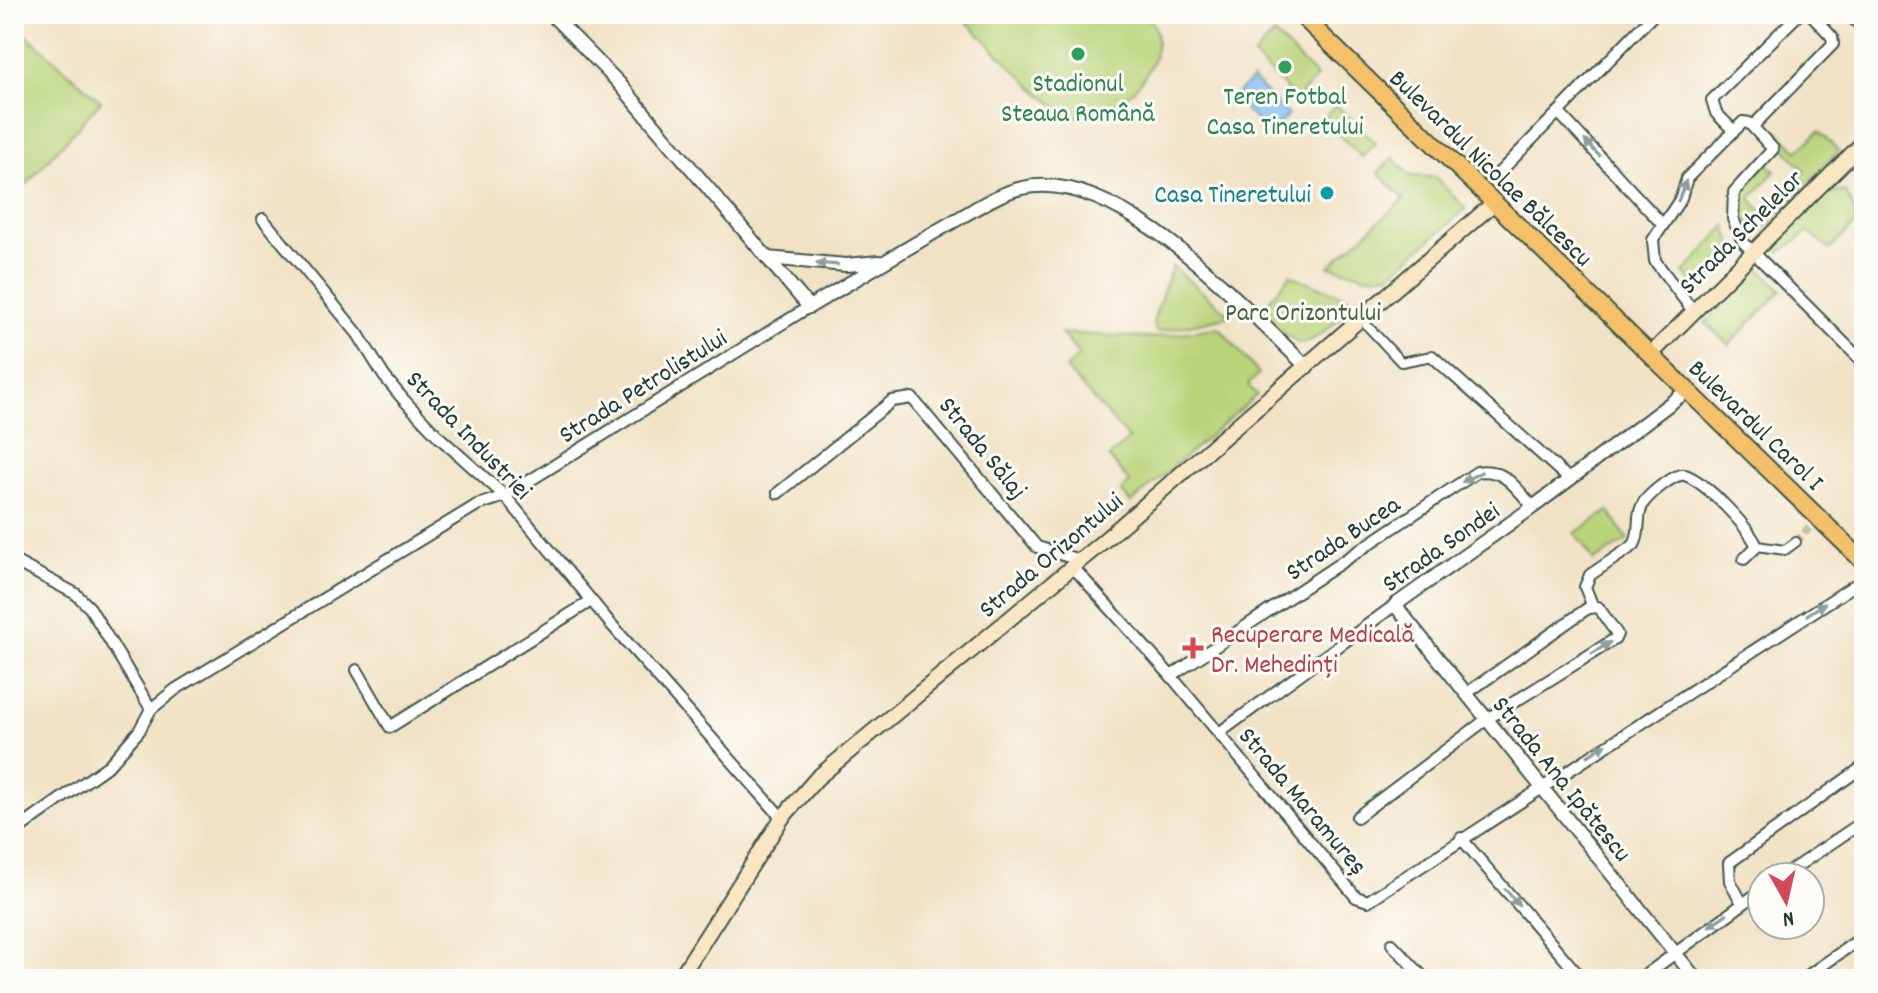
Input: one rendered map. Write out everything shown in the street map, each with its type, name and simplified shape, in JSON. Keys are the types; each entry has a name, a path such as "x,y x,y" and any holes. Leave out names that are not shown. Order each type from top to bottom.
{"main road":[{"name":"Bulevardul Nicolae Bălcescu","path":"1303,15 1651,354"},
{"name":"Strada Schelelor","path":"1651,354 1864,142"},
{"name":"Strada Orizontului","path":"679,979 782,818 817,778 1307,367 1494,203"},
{"name":"Bulevardul Carol I","path":"1651,354 1814,524 1864,562"}],"street":[{"path":"551,14 618,82 809,307"},
{"path":"1499,173 1654,14"},
{"path":"1733,130 1716,113 1712,100 1799,14"},
{"path":"1753,126 1833,44 1832,37 1811,14"},
{"path":"1849,14 1864,27"},
{"path":"1559,113 1662,224"},
{"path":"1693,311 1655,261 1653,240 1681,198 1687,178 1733,130 1746,122 1773,149 1734,192 1736,229 1751,252 1864,363"},
{"name":"Strada Petrolistului","path":"14,832 109,765 139,731 151,709 176,689 477,505 505,496 886,261 1012,191 1037,186 1065,189 1111,202 1142,219 1307,367"},
{"name":"Strada Industriei","path":"263,219 358,334 384,376 403,399 440,438 505,496 591,601 782,818"},
{"path":"767,258 846,265 886,261"},
{"path":"1361,319 1401,362 1432,356 1570,480"},
{"name":"Strada Sondei","path":"1219,733 1570,480 1688,390"},
{"name":"Strada Sălaj","path":"778,493 892,401 912,398 1037,547 1076,563"},
{"name":"Strada Bucea","path":"1171,676 1477,472 1494,471 1506,477 1533,507"},
{"path":"1357,817 1487,719 1615,639 1617,634 1604,611 1593,607 1585,587 1590,575 1634,545 1639,537 1640,511 1644,501 1677,476 1687,476 1734,515 1757,546 1777,551 1785,550 1796,542"},
{"path":"1744,559 1757,546"},
{"path":"14,561 76,594 90,608 151,709"},
{"name":"Strada Maramureș","path":"1076,563 1360,900 1373,900 1461,838 1864,579"},
{"path":"357,670 390,727 591,601"},
{"name":"Strada Ana Ipătescu","path":"1395,605 1696,979"},
{"path":"1467,693 1593,607"},
{"path":"1742,903 1730,881 1729,863 1864,766"},
{"path":"1805,861 1864,821"},
{"path":"1461,838 1582,979"},
{"path":"1640,979 1746,900"},
{"path":"1803,979 1860,941 1864,955"},
{"path":"1392,944 1425,979"}],"green space":[{"name":"Stadionul Steaua Română","path":"959,14 1146,14 1155,30 1156,47 1151,66 1125,98 1108,110 1091,116 1074,116 1032,86"},
{"path":"14,24 101,101 14,198"},
{"name":"Teren Fotbal Casa Tineretului","path":"1274,34 1317,77 1296,99 1253,56"},
{"path":"1336,105 1376,143 1362,157 1323,119"},
{"path":"1778,131 1798,151 1819,131 1839,151 1760,233 1736,211 1735,197 1767,163 1775,171 1750,199 1764,213 1805,171 1773,136"},
{"path":"1393,158 1411,176 1435,177 1466,209 1390,274 1367,276 1329,266 1404,199 1378,173"},
{"path":"1845,191 1859,220 1830,250 1808,232 1781,252 1774,247 1825,194"},
{"path":"1726,226 1735,253 1702,292 1684,273"},
{"path":"1172,266 1231,316 1157,332 1153,322"},
{"path":"1759,268 1782,290 1729,345 1705,323"},
{"name":"Parc Orizontului","path":"1290,275 1351,299 1344,313 1330,327 1314,339 1299,344 1259,313"},
{"path":"1219,327 1259,374 1248,385 1257,395 1131,503 1121,491 1130,483 1109,457 1129,439 1066,369 1079,355 1061,333 1151,338"},
{"path":"1609,511 1628,540 1594,561 1575,533"}],"water":[{"path":"1252,79 1288,115 1270,134 1233,98"}],"tunnel":[{"path":"1796,542 1809,528"}],"place":[{"name":"Stadionul Steaua Română","path":"1078,54"},
{"name":"Teren Fotbal Casa Tineretului","path":"1285,67"},
{"name":"Casa Tineretului","path":"1327,193"},
{"name":"Recuperare Medicală Dr. Mehedinți","path":"1193,648"}]}
